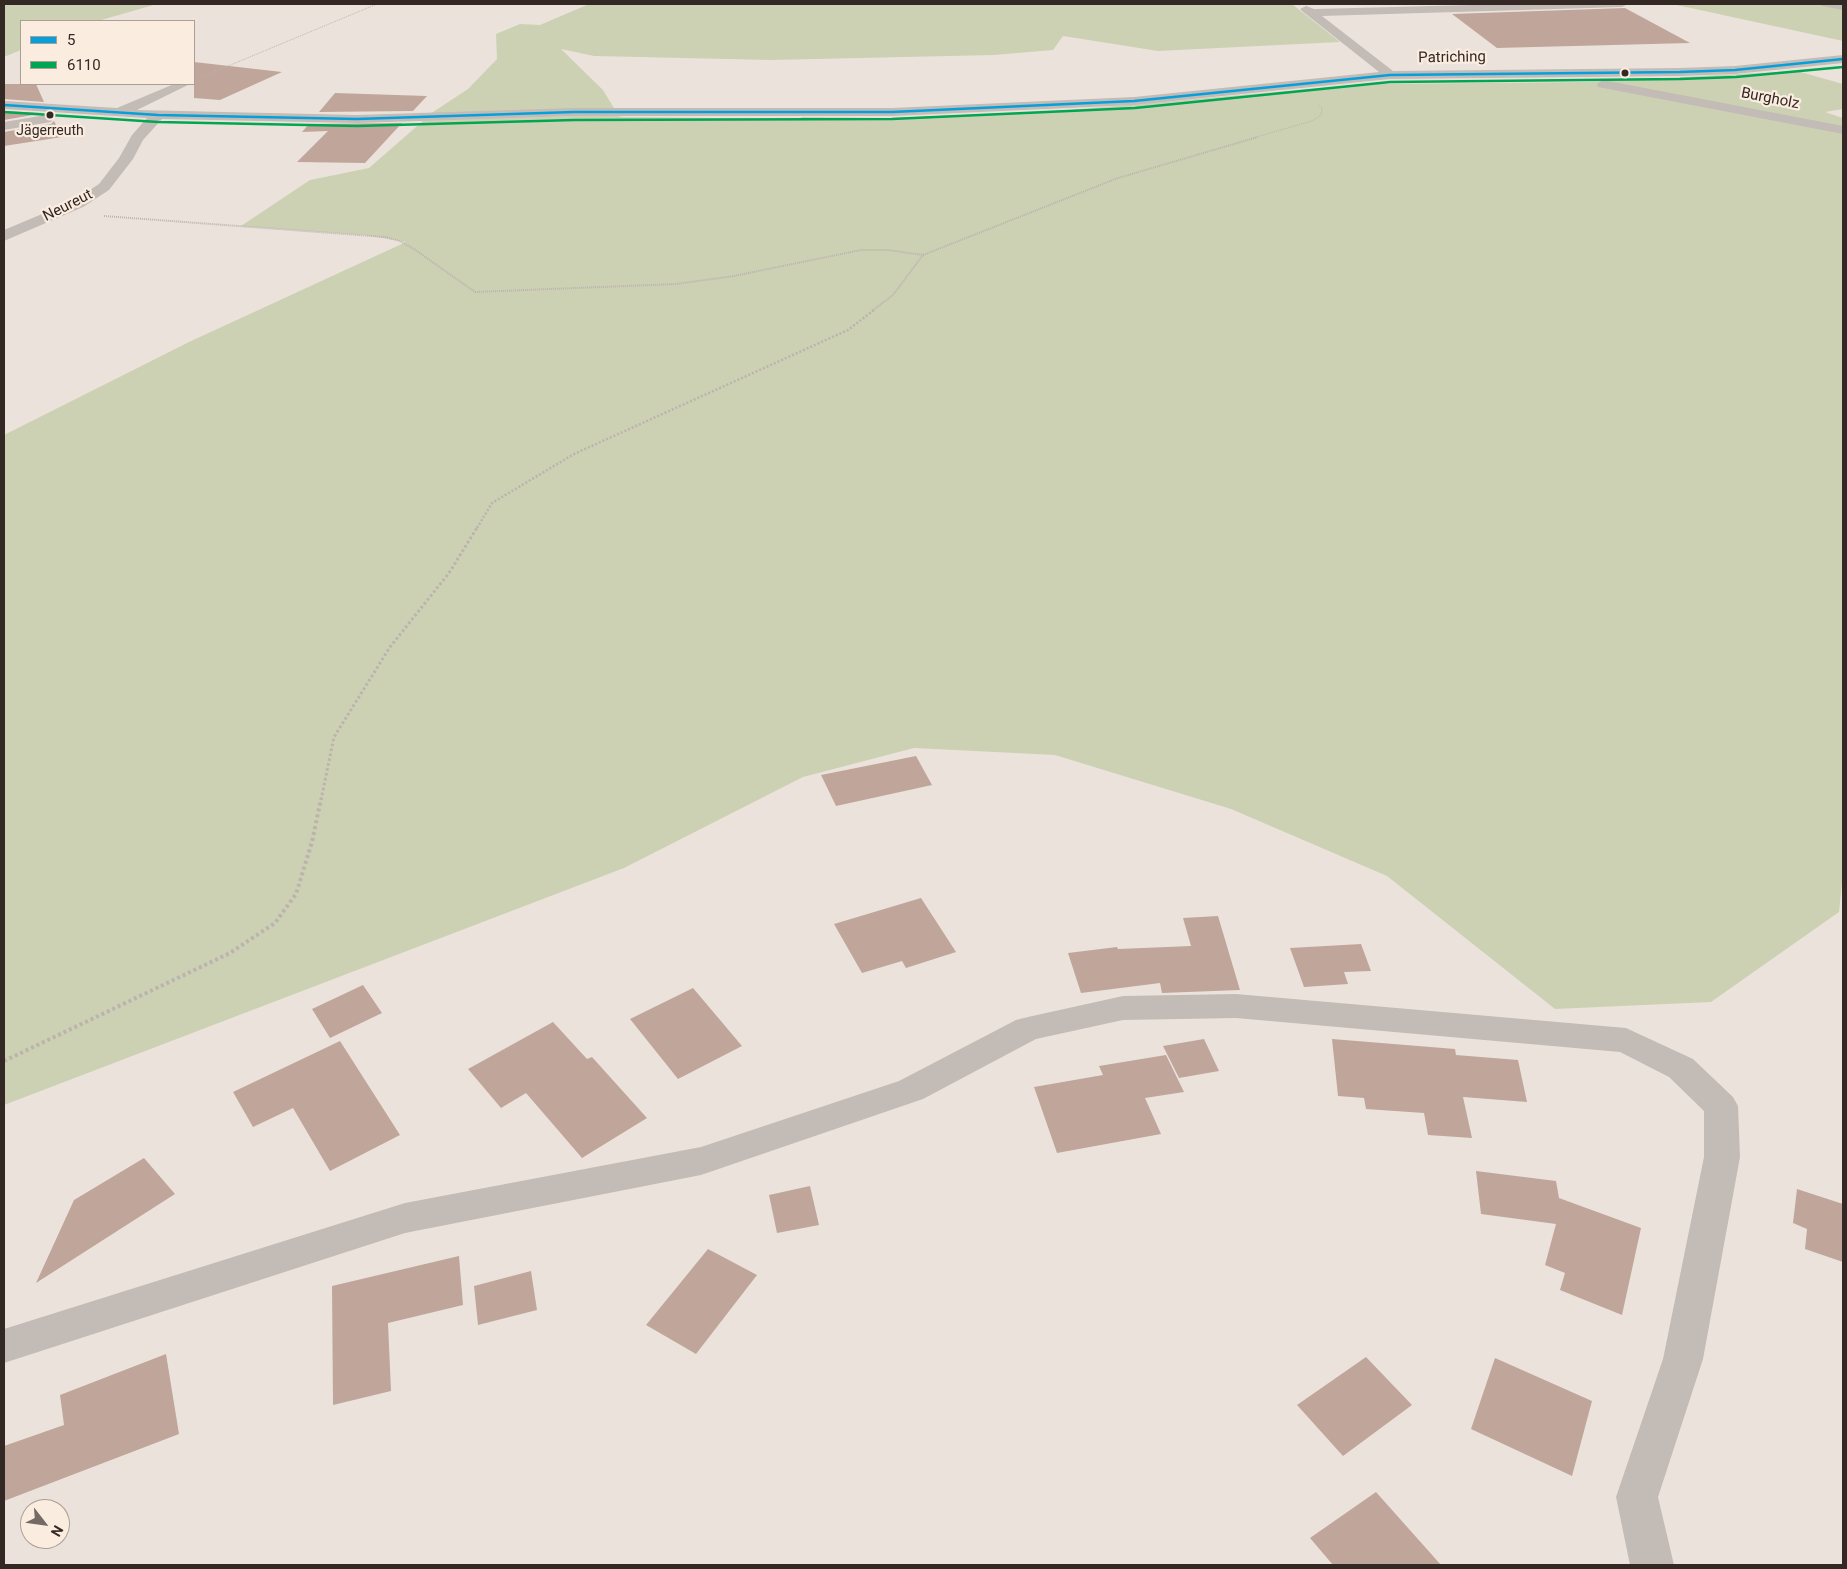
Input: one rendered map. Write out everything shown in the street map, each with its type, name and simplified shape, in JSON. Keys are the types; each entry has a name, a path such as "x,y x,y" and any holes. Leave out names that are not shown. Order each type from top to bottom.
{"street":[{"path":"1298,4 1390,76"},
{"path":"1336,4 1365,11"},
{"path":"1459,4 1480,8"},
{"path":"1311,13 1622,4"},
{"path":"1826,4 1843,7"},
{"path":"1656,59 1680,72"},
{"name":"Patriching","path":"158,116 357,119 592,111 892,112 1063,106 1390,76 1735,70 1843,59"},
{"name":"Burgholz","path":"1573,73 1608,86 1773,115 1843,130"},
{"path":"118,113 182,85"},
{"path":"4,106 158,116"},
{"path":"4,126 95,112"},
{"name":"Neureut","path":"4,236 78,204 104,187 120,167 137,138 158,116"},
{"path":"4,1346 405,1218 701,1161 911,1090 1028,1029 1123,1008 1236,1006 1626,1040 1681,1068 1722,1106 1722,1157 1683,1359 1637,1497 1652,1565"}],"path":[{"path":"202,77 376,4"},
{"path":"59,213 385,237 400,241 414,249 475,292 676,284 734,276 861,250 888,250 923,255 1118,178 1284,131 1312,121 1321,115 1322,108 1316,103 1285,85"},
{"path":"4,1061 230,953 275,923 296,894 312,842 334,737 390,647 449,573 492,504 574,454 848,330 893,295 923,255"}],"green space":[{"path":"4,4 157,4 101,20 20,20 20,50 4,57"},
{"path":"589,4 1292,4 1340,42 1158,51 1063,36 1053,50 994,55 771,60 594,56 561,49 603,90 614,108 430,114 468,89 497,59 496,34 520,24 540,25"},
{"path":"1672,4 1833,4 1843,6 1843,41"},
{"path":"1797,71 1843,84 1843,109 1825,112 1843,118 1843,873 1839,912 1711,1002 1555,1009 1387,876 1231,809 1055,755 914,748 803,777 624,868 4,1105 4,435 189,342 406,242 364,235 241,226 310,180 369,168 424,120 614,115 622,117 800,119 802,117 887,118 1059,111 1367,84 1589,82"}],"building":[{"path":"1625,8 1690,43 1497,48 1452,14"},
{"path":"195,62 282,72 220,100 194,98"},
{"path":"4,84 36,85 44,102 4,99"},
{"path":"335,93 427,96 413,111 319,112"},
{"path":"4,111 44,113 4,120"},
{"path":"54,121 62,137 4,146 4,132 51,124"},
{"path":"402,123 365,163 297,162 328,131 302,132 309,124"},
{"path":"916,756 932,785 836,806 821,775"},
{"path":"921,898 956,952 906,968 902,961 862,973 834,924"},
{"path":"1218,916 1240,990 1162,993 1160,983 1081,993 1068,953 1117,947 1118,949 1191,946 1183,918"},
{"path":"1361,944 1371,971 1344,972 1348,984 1304,987 1290,948"},
{"path":"363,985 382,1013 330,1038 312,1009"},
{"path":"693,988 742,1046 678,1079 630,1019"},
{"path":"553,1022 587,1059 592,1057 647,1118 582,1158 526,1093 501,1108 468,1069"},
{"path":"1204,1039 1219,1071 1179,1078 1163,1046"},
{"path":"1332,1039 1455,1049 1456,1055 1518,1060 1527,1102 1463,1097 1472,1138 1428,1135 1424,1113 1366,1109 1364,1098 1338,1096"},
{"path":"340,1041 400,1135 330,1171 293,1108 253,1127 233,1092"},
{"path":"1166,1055 1184,1092 1145,1098 1161,1134 1057,1153 1034,1087 1103,1075 1099,1066"},
{"path":"144,1158 175,1194 36,1283 74,1200"},
{"path":"1476,1171 1556,1181 1559,1198 1641,1228 1622,1315 1560,1290 1565,1273 1545,1265 1556,1224 1481,1214"},
{"path":"810,1186 819,1225 777,1233 769,1195"},
{"path":"1797,1189 1843,1204 1843,1262 1805,1249 1807,1229 1793,1223"},
{"path":"708,1249 757,1275 696,1354 646,1325"},
{"path":"459,1256 463,1305 388,1323 391,1391 333,1405 332,1286"},
{"path":"531,1271 537,1310 478,1325 474,1286"},
{"path":"166,1354 179,1434 4,1501 4,1446 64,1425 60,1395"},
{"path":"1366,1357 1412,1405 1343,1456 1297,1405"},
{"path":"1495,1358 1592,1401 1572,1476 1471,1429"},
{"path":"1376,1492 1441,1565 1333,1565 1310,1538"}],"transit line":[{"name":"5","path":"4,105 158,115 357,119 574,112 892,112 1134,101 1390,75 1680,72 1735,70 1843,59"},
{"name":"6110","path":"4,112 158,122 357,126 574,120 892,119 1135,108 1390,82 1680,79 1736,77 1843,67"}],"place":[{"name":"Jägerreuth","path":"50,115"}]}
